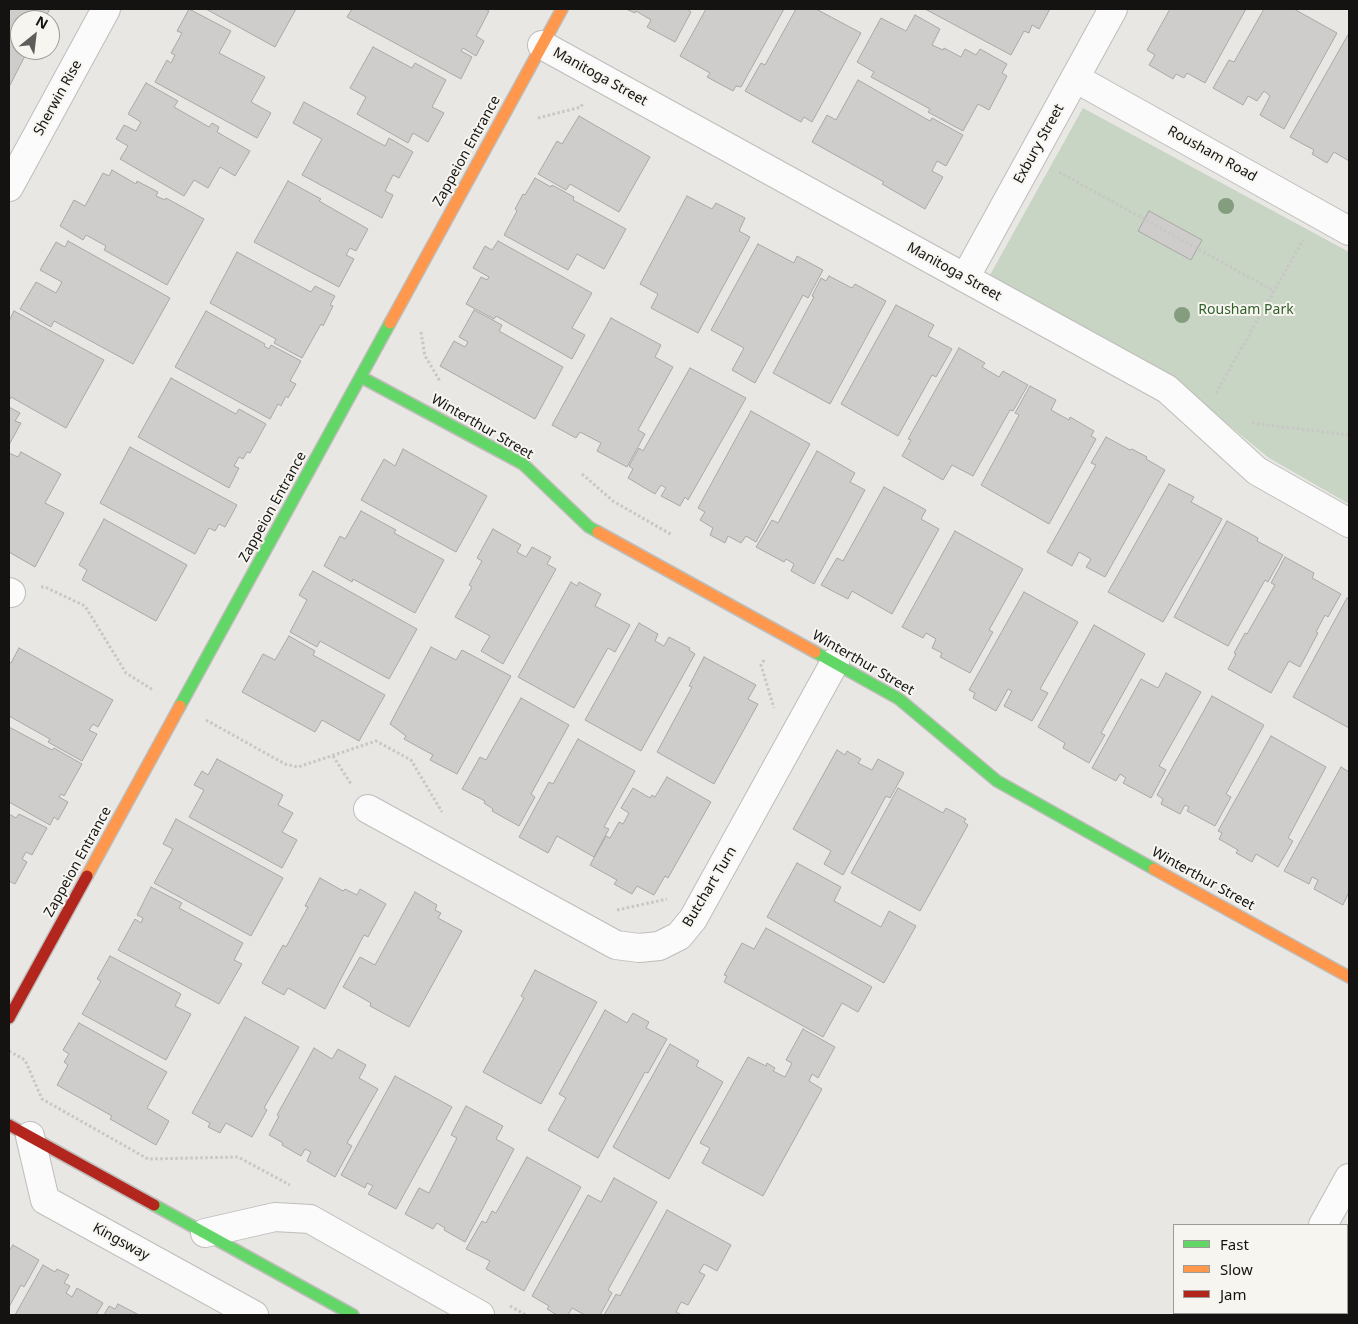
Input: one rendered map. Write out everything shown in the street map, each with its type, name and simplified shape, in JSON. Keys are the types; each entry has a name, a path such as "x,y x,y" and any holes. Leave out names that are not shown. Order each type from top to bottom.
{"street":[{"name":"Sherwin Rise","path":"9,187 106,9"},
{"name":"Zappeion Entrance","path":"9,1018 562,9"},
{"name":"Exbury Street","path":"965,278 1113,9"},
{"name":"Manitoga Street","path":"542,45 1167,389 1257,471 1349,523"},
{"name":"Rousham Road","path":"1075,78 1349,230"},
{"name":"Winterthur Street","path":"361,377 523,464 589,527 899,699 997,781 1349,977"},
{"name":"Butchart Turn","path":"368,809 616,945 639,948 659,946 679,936 693,920 835,662"},
{"name":"Kingsway","path":"19,1130 205,1233 342,1313"},
{"name":"Kingsway","path":"19,1130 44,1200 254,1315"},
{"path":"1324,1224 1349,1178"},
{"path":"205,1233 275,1217 310,1219 480,1315"}],"path":[{"path":"535,122 538,118 581,107 585,100"},
{"path":"1032,157 1274,292"},
{"path":"1201,420 1318,213"},
{"path":"425,324 421,332 425,356 438,380 446,385"},
{"path":"1244,422 1349,435"},
{"path":"576,469 613,501 673,535"},
{"path":"10,593 45,587 85,606 126,673 180,706 285,764 298,767 376,741 411,760 443,814"},
{"path":"774,709 761,665 778,632"},
{"path":"609,905 618,910 668,900 672,891"}],"green space":[{"name":"Rousham Park","path":"1083,108 1349,252 1349,504 1269,458 1176,382 990,275"}],"building":[{"path":"9,9 50,9 10,10 10,60 23,60 9,87"},
{"path":"189,9 231,31 219,53 265,77 251,102 271,113 257,138 155,82 167,60 171,63 175,55 171,53 182,33 177,31"},
{"path":"206,9 296,9 275,47"},
{"path":"352,9 485,9 489,11 476,36 484,41 476,56 463,48 461,51 472,57 461,79 347,17"},
{"path":"626,9 687,9 691,12 675,42 647,27 651,20 636,11 635,13"},
{"path":"706,9 784,9 741,87 736,86 733,91 707,77 710,73 680,56"},
{"path":"796,9 816,9 861,33 812,122 804,117 801,122 745,91 761,63 765,65"},
{"path":"925,9 1050,9 1039,29 1032,25 1029,33 1024,31 1011,55"},
{"path":"1170,9 1246,9 1205,83 1187,73 1184,78 1176,74 1173,79 1149,65 1155,55 1147,50"},
{"path":"1264,9 1294,9 1337,33 1284,129 1260,115 1270,96 1264,91 1257,101 1248,96 1243,105 1213,88 1229,60 1234,62"},
{"path":"915,15 940,29 932,45 943,50 944,48 961,57 965,49 976,55 980,49 1007,64 1002,73 1007,76 989,110 978,104 963,131 928,112 930,109 871,77 874,72 857,62 881,18 906,31"},
{"path":"1349,33 1349,161 1334,152 1327,163 1312,154 1314,150 1290,137"},
{"path":"373,47 412,68 415,63 446,80 432,107 444,113 428,142 413,133 408,143 357,114 366,97 350,88"},
{"path":"858,80 930,121 932,118 963,135 946,166 937,161 932,171 943,177 925,209 882,184 884,182 812,142 827,115 836,120"},
{"path":"146,83 178,101 174,107 209,127 212,123 219,127 217,132 250,151 235,176 220,167 208,188 194,180 184,196 120,159 128,146 116,139 124,125 136,131 141,122 128,114"},
{"path":"304,102 385,146 389,138 413,152 399,178 393,175 385,191 393,195 382,218 302,175 322,139 293,123"},
{"path":"579,116 650,157 619,212 570,184 566,190 538,174 557,141 562,144"},
{"path":"112,170 136,184 137,181 158,192 156,196 165,200 166,198 204,219 167,285 104,250 106,246 86,235 83,240 60,226 74,200 85,206 103,173 109,176"},
{"path":"535,178 574,197 573,200 626,229 604,269 577,254 568,270 504,235 517,211 515,209 523,194 525,195"},
{"path":"288,181 321,199 319,201 368,229 356,251 350,248 346,255 354,259 339,287 254,242"},
{"path":"687,196 712,209 716,203 745,218 739,231 750,237 698,333 651,308 658,294 640,284"},
{"path":"1149,211 1202,240 1191,260 1138,231"},
{"path":"68,241 170,298 133,364 54,321 51,327 20,309 36,282 56,293 62,282 40,270 56,242 65,247"},
{"path":"498,241 592,293 572,328 585,335 572,359 496,316 494,319 466,304 481,277 487,280 489,277 473,268 485,246 492,250"},
{"path":"758,244 794,263 797,256 823,270 808,298 803,295 755,383 732,370 744,348 711,330"},
{"path":"237,252 311,292 315,286 335,296 330,305 333,306 323,326 321,324 302,358 274,343 276,339 210,303"},
{"path":"829,276 852,288 855,284 886,301 830,404 773,373 814,297 812,296 821,278 826,281"},
{"path":"896,305 934,325 928,336 952,349 936,377 932,375 898,436 841,404"},
{"path":"474,310 502,325 499,331 563,367 535,419 440,366 454,341 465,347 468,342 459,337"},
{"path":"14,311 104,360 66,428 11,397 9,401 9,321"},
{"path":"206,311 265,344 264,346 269,349 271,345 301,361 290,381 296,384 288,398 286,396 281,406 278,404 270,419 175,367"},
{"path":"611,318 661,345 655,357 673,367 638,430 645,434 627,467 597,451 601,443 580,432 576,438 552,425"},
{"path":"959,348 985,363 982,367 999,377 1003,371 1028,385 1013,411 1010,410 973,476 952,465 943,480 902,456 911,440 908,439"},
{"path":"690,368 746,398 688,500 685,497 680,506 661,496 666,488 661,485 655,494 628,478 633,469 629,466 639,448 643,451"},
{"path":"171,378 236,414 239,409 266,424 250,453 247,452 243,459 239,457 234,466 239,468 229,488 138,437"},
{"path":"1030,386 1056,400 1051,410 1069,420 1070,417 1094,431 1091,436 1096,439 1049,524 981,485 1019,415 1015,413"},
{"path":"9,407 20,413 15,421 21,423 9,445"},
{"path":"751,411 810,444 756,542 746,536 741,543 728,536 725,543 710,535 713,528 700,520 705,512 698,508"},
{"path":"1106,437 1147,457 1146,459 1165,470 1105,577 1086,567 1091,559 1079,552 1072,566 1047,552 1096,465 1091,463"},
{"path":"130,447 237,505 225,527 219,524 215,531 209,528 195,554 100,503"},
{"path":"403,449 487,496 456,552 361,500 384,459 395,466"},
{"path":"817,451 855,473 850,482 865,490 814,584 791,571 794,564 786,559 784,562 756,547 772,520 778,523"},
{"path":"21,452 61,474 45,503 64,513 35,567 9,552 9,453 18,457"},
{"path":"1169,484 1194,497 1191,502 1222,519 1163,622 1108,592"},
{"path":"884,487 926,510 921,519 939,529 892,614 852,591 848,599 821,585 837,558 843,561"},
{"path":"361,511 396,530 394,533 444,560 415,613 353,579 352,582 324,566 340,536 345,539"},
{"path":"104,519 187,565 156,621 82,580 87,570 79,565"},
{"path":"1227,521 1258,538 1257,541 1283,555 1268,582 1265,580 1228,646 1174,617"},
{"path":"493,529 521,545 517,552 526,557 532,547 551,557 547,564 556,569 503,664 481,651 490,636 455,617 472,587 469,585 482,561 477,558"},
{"path":"955,531 1023,569 989,630 993,632 970,673 940,657 942,653 932,648 936,639 926,633 923,638 902,627"},
{"path":"1285,557 1314,573 1312,578 1341,594 1328,617 1325,615 1300,667 1289,661 1271,693 1228,669 1245,633 1247,634 1275,585 1271,583"},
{"path":"313,571 417,629 389,679 320,641 317,647 290,632 307,600 299,595"},
{"path":"571,582 577,586 579,582 601,594 595,606 630,625 615,652 608,648 574,708 518,677"},
{"path":"1024,592 1078,622 1040,689 1048,693 1032,721 1004,706 1012,691 1008,689 996,711 973,698 975,693 969,690"},
{"path":"1347,598 1349,599 1349,728 1293,697"},
{"path":"639,623 658,634 655,641 664,646 669,637 690,648 689,650 695,654 641,751 585,720"},
{"path":"1094,625 1145,654 1101,733 1105,735 1089,763 1063,748 1065,743 1038,727"},
{"path":"289,636 315,651 313,655 385,695 359,741 322,720 315,732 242,692 263,654 275,660"},
{"path":"431,647 456,660 462,650 511,676 457,774 430,760 433,755 404,739 406,736 390,724"},
{"path":"19,648 113,700 98,727 93,724 89,730 97,734 82,761 48,742 50,739 9,716 9,661 11,663"},
{"path":"704,657 756,685 748,699 758,704 714,784 657,752 692,687 689,686"},
{"path":"1166,673 1201,692 1159,766 1166,770 1151,798 1123,783 1126,778 1120,774 1116,781 1092,768 1141,679 1158,688"},
{"path":"1212,696 1264,725 1226,794 1231,797 1215,826 1187,811 1189,807 1185,805 1180,814 1161,804 1163,799 1157,795"},
{"path":"521,698 569,725 531,794 535,797 519,826 492,811 493,809 484,803 485,801 462,789 480,757 486,760"},
{"path":"9,727 52,750 54,748 82,764 64,796 61,794 59,797 68,802 58,820 54,817 50,825 9,802"},
{"path":"1271,736 1326,767 1288,838 1293,841 1278,867 1256,854 1252,862 1236,853 1238,850 1219,839 1222,833 1218,831"},
{"path":"578,739 635,771 604,827 609,829 594,857 557,836 548,853 519,837 549,782 553,784"},
{"path":"837,750 845,755 847,751 861,759 858,763 872,770 878,759 904,773 890,798 886,796 843,875 824,864 831,851 793,829"},
{"path":"217,759 283,795 278,805 293,813 282,832 297,840 282,868 189,817 204,790 194,785 202,771 208,775"},
{"path":"1341,767 1349,772 1349,892 1343,905 1314,889 1318,880 1312,877 1309,884 1284,871"},
{"path":"667,777 711,802 668,878 665,876 654,895 637,886 632,894 614,884 617,880 590,865 606,836 610,838 619,822 623,824 629,813 621,808 633,788 650,798 652,795 655,797"},
{"path":"898,788 943,813 946,808 966,819 964,822 968,825 920,911 851,873"},
{"path":"9,814 16,818 19,814 47,828 32,855 26,852 22,859 27,862 15,884 9,881"},
{"path":"176,819 283,878 251,936 154,883 173,849 163,844"},
{"path":"797,863 841,887 834,901 881,927 889,911 916,926 884,983 767,917"},
{"path":"320,878 343,891 345,889 357,895 360,889 386,904 368,937 364,935 325,1009 288,988 284,995 262,983 283,945 286,947 308,907 305,906"},
{"path":"151,887 182,903 179,908 243,943 234,960 242,964 219,1004 118,950 135,919 141,923 143,918 137,915"},
{"path":"415,892 437,905 435,910 441,913 438,918 462,931 409,1027 370,1006 371,1003 343,987 360,957 375,965"},
{"path":"766,928 872,987 858,1012 842,1003 823,1037 724,982 727,976 724,975 742,943 754,949"},
{"path":"110,956 181,994 175,1006 191,1014 166,1060 82,1014 101,981 97,979"},
{"path":"535,970 597,1002 541,1104 483,1072 524,998 521,996"},
{"path":"605,1010 627,1023 633,1013 649,1022 646,1028 667,1039 648,1073 645,1072 598,1158 548,1130 566,1098 559,1094"},
{"path":"245,1017 299,1047 264,1108 267,1110 252,1137 226,1123 220,1133 208,1127 210,1123 192,1113"},
{"path":"79,1023 167,1072 147,1108 169,1121 156,1145 110,1119 112,1116 57,1085 68,1065 64,1062 69,1054 63,1050"},
{"path":"803,1029 835,1047 818,1078 812,1074 809,1081 822,1089 763,1196 702,1163 710,1148 700,1143 748,1057 766,1066 767,1063 775,1068 773,1071 785,1077 792,1063 786,1060"},
{"path":"670,1044 699,1061 696,1066 723,1082 669,1179 613,1147"},
{"path":"314,1048 332,1059 338,1049 366,1065 359,1078 378,1089 347,1143 352,1146 335,1177 307,1161 311,1152 305,1149 301,1156 269,1135 279,1116 277,1115"},
{"path":"395,1076 452,1107 396,1209 368,1194 373,1186 367,1183 365,1188 341,1175"},
{"path":"466,1106 503,1126 496,1139 514,1149 465,1242 444,1230 445,1228 437,1223 433,1229 405,1214 419,1188 429,1193 457,1138 451,1135"},
{"path":"527,1157 581,1187 524,1291 486,1269 490,1261 466,1249 482,1221 486,1223 492,1211 496,1213"},
{"path":"614,1178 657,1202 608,1290 612,1293 600,1315 585,1315 572,1308 568,1315 557,1315 547,1309 549,1306 532,1296 588,1195 601,1202"},
{"path":"667,1210 731,1245 717,1271 704,1264 699,1272 705,1275 688,1305 681,1302 676,1312 682,1315 604,1315 616,1294 620,1296"},
{"path":"13,1245 39,1260 24,1287 21,1285 9,1307 9,1251"},
{"path":"43,1265 55,1272 57,1269 69,1275 64,1283 70,1286 66,1293 72,1297 77,1288 103,1303 96,1315 15,1315"},
{"path":"118,1304 139,1315 104,1315 109,1306 115,1309"}],"traffic: fast":[{"path":"180,706 390,323"},
{"path":"361,377 523,464 589,527 598,532"},
{"path":"815,652 899,699 997,781 1154,869"},
{"path":"154,1205 353,1315"}],"traffic: slow":[{"path":"390,323 562,9"},
{"path":"598,532 815,652"},
{"path":"87,876 180,706"},
{"path":"1154,869 1349,977"}],"traffic: jam":[{"path":"9,1018 87,876"},
{"path":"9,1125 154,1205"}]}
